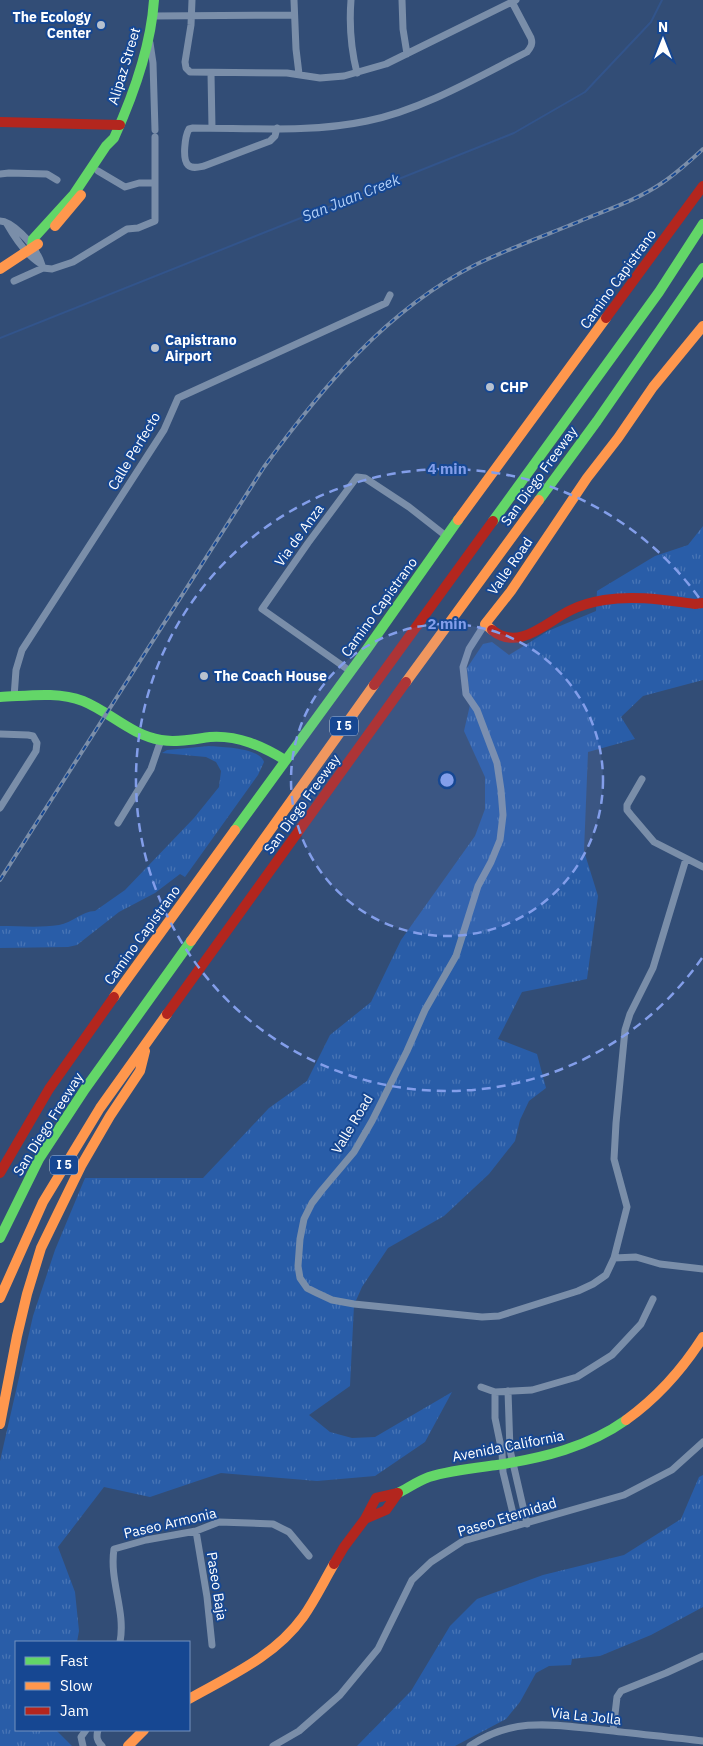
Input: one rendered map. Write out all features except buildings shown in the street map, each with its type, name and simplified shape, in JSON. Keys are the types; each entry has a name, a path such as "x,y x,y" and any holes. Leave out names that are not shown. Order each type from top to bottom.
{"main road":[{"name":"Alipaz Street","path":"29,248 33,239 74,194 120,125 146,52 154,0"},
{"path":"0,122 120,125"},
{"name":"Alipaz Street","path":"0,269 29,248 38,244 68,213 111,149 113,138"},
{"name":"Camino Capistrano","path":"0,1172 49,1089 113,998 378,633 446,536 703,186"},
{"name":"San Diego Freeway","path":"0,1238 39,1160 85,1089 328,748 659,292 703,224"},
{"name":"San Diego Freeway","path":"0,1298 29,1232 64,1166 100,1108 475,586 597,421 703,268"},
{"name":"Valle Road","path":"485,624 510,591 587,478 618,438 652,387 703,326"},
{"path":"485,624 500,636 510,639 527,635 561,614 580,606 609,599 638,597 695,604 703,603"},
{"path":"0,697 62,697 82,700 133,731 161,740 185,741 228,737 259,746 285,760"},
{"path":"0,1424 17,1336 41,1248 66,1194 110,1116 140,1071 147,1044"},
{"name":"Avenida California","path":"190,1699 253,1663 282,1641 303,1617 344,1547 365,1519 376,1498 398,1493 427,1478 442,1474 560,1452 581,1445 608,1432 635,1414 673,1379 703,1336"},
{"name":"Avenida California","path":"365,1519 386,1510 398,1493"},
{"path":"128,1746 143,1731"}],"street":[{"path":"192,0 186,68 190,72 195,73 287,72 320,78 344,76 386,64 514,1 532,42 531,48 527,52 470,82 389,116 342,125 278,128 193,128 186,133 185,157 188,166 193,168 204,166 270,141 275,136 278,128"},
{"path":"294,0 293,15 299,74"},
{"path":"351,0 350,35 357,73"},
{"path":"402,0 406,54"},
{"path":"153,16 293,15"},
{"path":"14,281 42,266 52,269 73,262 126,229 138,228 155,221 153,63 149,35"},
{"path":"211,73 212,128"},
{"path":"98,170 125,187 139,183 154,183"},
{"path":"0,174 47,174 57,180"},
{"path":"3,221 18,230 29,248 38,255 42,266"},
{"name":"Calle Perfecto","path":"14,697 16,670 22,650 164,430 178,398 386,303 390,296"},
{"name":"Via de Anza","path":"350,671 262,609 308,543 355,479 360,477 365,478 409,507 446,536"},
{"name":"Valle Road","path":"485,624 469,649 463,667 466,694 477,710 497,763 503,815 500,840 478,886 456,956 425,1010 372,1121 354,1152 312,1203 304,1219 299,1257 300,1278 307,1288 332,1300 388,1308 491,1317 518,1311 586,1288 606,1275 614,1258 627,1207 614,1158 625,1030 630,1014 653,968 686,859"},
{"path":"0,734 33,736 37,743 36,750 0,808"},
{"path":"118,823 151,769 161,740"},
{"path":"642,779 631,797 627,810 654,842 703,867"},
{"path":"614,1258 636,1256 660,1264 703,1269"},
{"path":"481,1387 495,1392 532,1390 577,1377 612,1355 640,1324 653,1299"},
{"path":"495,1392 495,1418 522,1502 526,1524"},
{"path":"508,1392 510,1504 516,1526"},
{"path":"495,1418 509,1417"},
{"name":"Paseo Eternidad","path":"273,1746 299,1730 340,1695 378,1649 412,1580 431,1562 463,1541 624,1495 672,1470 703,1442"},
{"path":"510,1504 522,1502"},
{"name":"Paseo Armonia","path":"120,1641 123,1629 112,1563 114,1549 146,1540 196,1531 219,1522 273,1524 289,1532 309,1556"},
{"name":"Paseo Baja","path":"196,1531 207,1598 212,1645"},
{"path":"613,1731 617,1697 621,1691 703,1656"},
{"name":"Via La Jolla","path":"470,1746 494,1733 515,1727 544,1723 703,1741"},
{"path":"83,1746 81,1737 85,1731"},
{"path":"98,1731 96,1735 102,1746"}],"green space":[{"path":"703,526 703,680 643,696 621,717 635,739 588,752 584,851 598,896 587,979 522,992 498,1039 537,1054 546,1088 529,1101 520,1120 515,1141 489,1174 444,1216 388,1248 362,1287 354,1305 350,1386 309,1415 330,1432 352,1438 375,1437 452,1392 425,1442 375,1476 317,1481 221,1473 150,1497 104,1487 58,1547 75,1592 79,1631 77,1641 15,1641 15,1731 57,1731 72,1746 0,1746 0,1461 33,1316 55,1250 85,1178 203,1178 269,1108 307,1081 330,1035 371,1002 401,940 475,836 485,809 485,777 464,731 470,705 467,668 483,644 492,642 509,655 548,631 596,611 597,591 655,556 688,545"},
{"path":"209,746 249,751 261,757 264,762 258,775 185,877 180,874 155,893 119,912 77,945 68,947 0,948 0,926 64,924 86,913 95,911 125,890 194,818 219,787 221,771 216,762 206,757 162,753 167,750"},
{"path":"703,1475 703,1607 651,1635 600,1656 572,1659 571,1665 549,1666 536,1673 520,1702 506,1719 455,1746 357,1746 411,1691 450,1626 477,1599 543,1575 624,1555 681,1519 699,1477"}],"waterway":[{"name":"San Juan Creek","path":"0,338 514,133 585,92 651,22 662,0"}],"railway":[{"path":"0,880 264,467 332,381 384,328 443,283 489,258 618,206 645,193 673,175 703,149"}],"traffic: fast":[{"path":"32,246 33,239 74,194 106,146 114,138 128,105 145,53 154,0"},
{"path":"493,521 659,292 703,224"},
{"path":"539,500 597,421 703,268"},
{"path":"235,830 458,520"},
{"path":"0,697 42,695 73,698 93,706 130,728 150,737 173,741 210,737 230,738 249,742 285,760"},
{"path":"0,1238 39,1159 85,1089 191,941"},
{"path":"398,1493 429,1477 514,1462 564,1450 596,1437 626,1420"}],"traffic: slow":[{"path":"55,226 81,195"},
{"path":"0,269 38,244"},
{"path":"458,520 606,318"},
{"path":"492,630 485,624 511,591 587,478 618,438 653,387 703,326"},
{"path":"406,682 539,500"},
{"path":"191,941 374,685"},
{"path":"114,997 235,830"},
{"path":"0,1298 43,1202 100,1108 167,1014"},
{"path":"0,1424 17,1336 41,1248 81,1166 110,1116 140,1071 145,1051"},
{"path":"626,1420 649,1402 669,1382 687,1361 703,1337"},
{"path":"190,1698 251,1664 292,1631 303,1617 334,1564"},
{"path":"128,1746 143,1731"}],"traffic: jam":[{"path":"0,122 120,125"},
{"path":"606,318 703,186"},
{"path":"374,685 493,521"},
{"path":"492,630 502,636 522,637 575,608 604,600 638,598 695,604 703,603"},
{"path":"167,1014 406,682"},
{"path":"0,1173 49,1089 114,997"},
{"path":"334,1564 365,1519 376,1498 398,1493 386,1510 365,1519"}],"place":[{"name":"The Ecology Center","path":"101,25"},
{"name":"Capistrano Airport","path":"155,348"},
{"name":"CHP","path":"490,387"},
{"name":"The Coach House","path":"204,676"}]}
